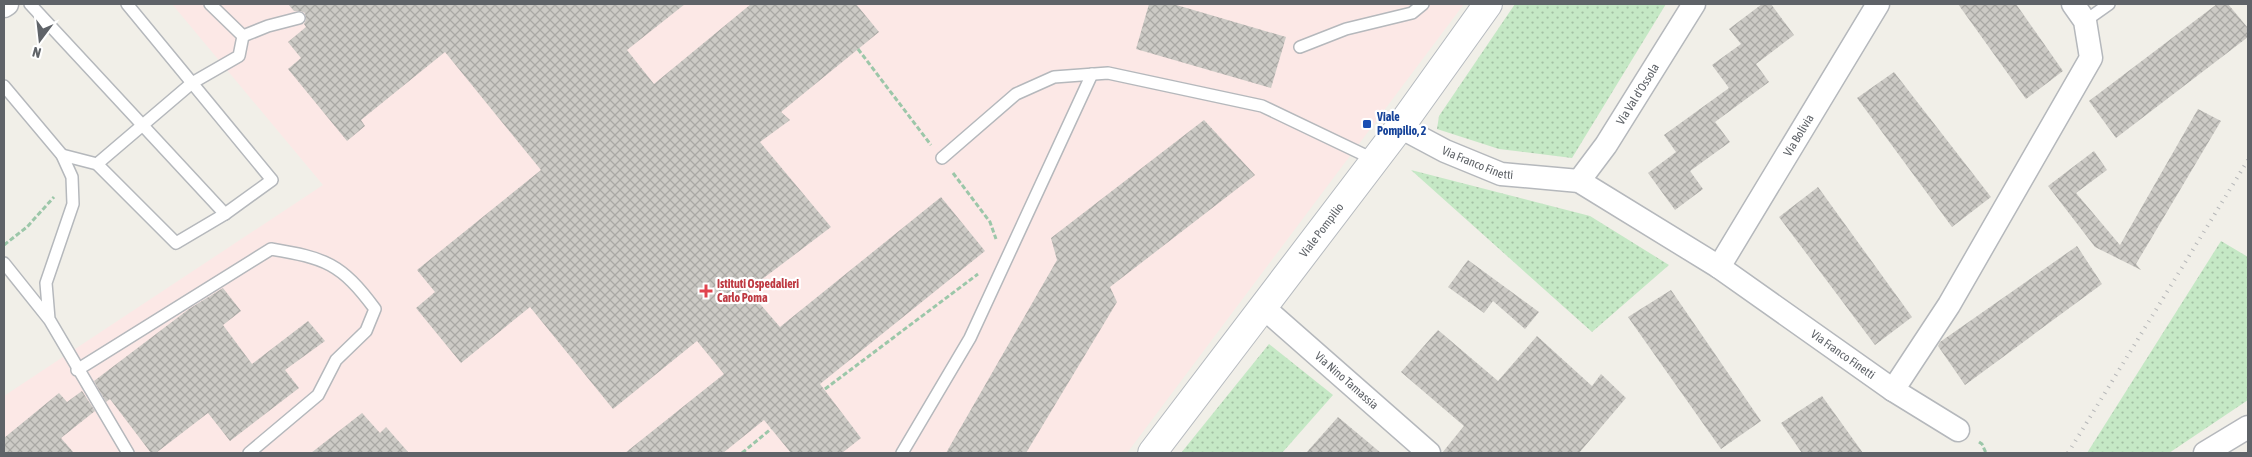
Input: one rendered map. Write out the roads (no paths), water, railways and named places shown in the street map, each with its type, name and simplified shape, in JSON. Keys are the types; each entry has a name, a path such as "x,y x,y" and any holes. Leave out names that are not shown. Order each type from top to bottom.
{"street":[{"name":"Viale Pompilio","path":"1152,453 1400,128 1488,4"},
{"name":"Via Val d'Ossola","path":"1579,181 1606,145 1694,4"},
{"name":"Via Bolivia","path":"1719,267 1878,4"},
{"path":"1893,390 1949,305 2091,58 2079,12"},
{"name":"Via Franco Finetti","path":"1400,128 1437,147 1500,174 1579,181 1719,267 1893,390 1958,430"},
{"name":"Via Nino Tamassia","path":"1264,308 1429,453"},
{"path":"2205,453 2248,427"}],"lane":[{"path":"30,4 225,214"},
{"path":"62,155 97,164 176,243 225,214 272,180 127,4"},
{"path":"210,4 243,36"},
{"path":"1300,47 1346,29 1412,13 1423,4"},
{"path":"2079,12 2109,4"},
{"path":"243,36 268,26 299,18"},
{"path":"97,164 192,83 240,56 243,36"},
{"path":"942,158 1016,94 1054,77 1108,73 1262,106 1375,160"},
{"path":"902,453 970,338 1092,74"},
{"path":"4,86 62,155 72,177 74,204 46,282 49,319"},
{"path":"77,370 271,249 311,255 336,267 358,286 375,308 366,331 336,360 318,395 249,453"},
{"path":"4,263 49,319 77,370 128,453"}],"railway":[{"path":"2068,453 2248,160"}],"place":[{"name":"Viale Pompilio, 2","path":"1367,124"},
{"name":"Istituti Ospedalieri Carlo Poma","path":"706,291"}]}
